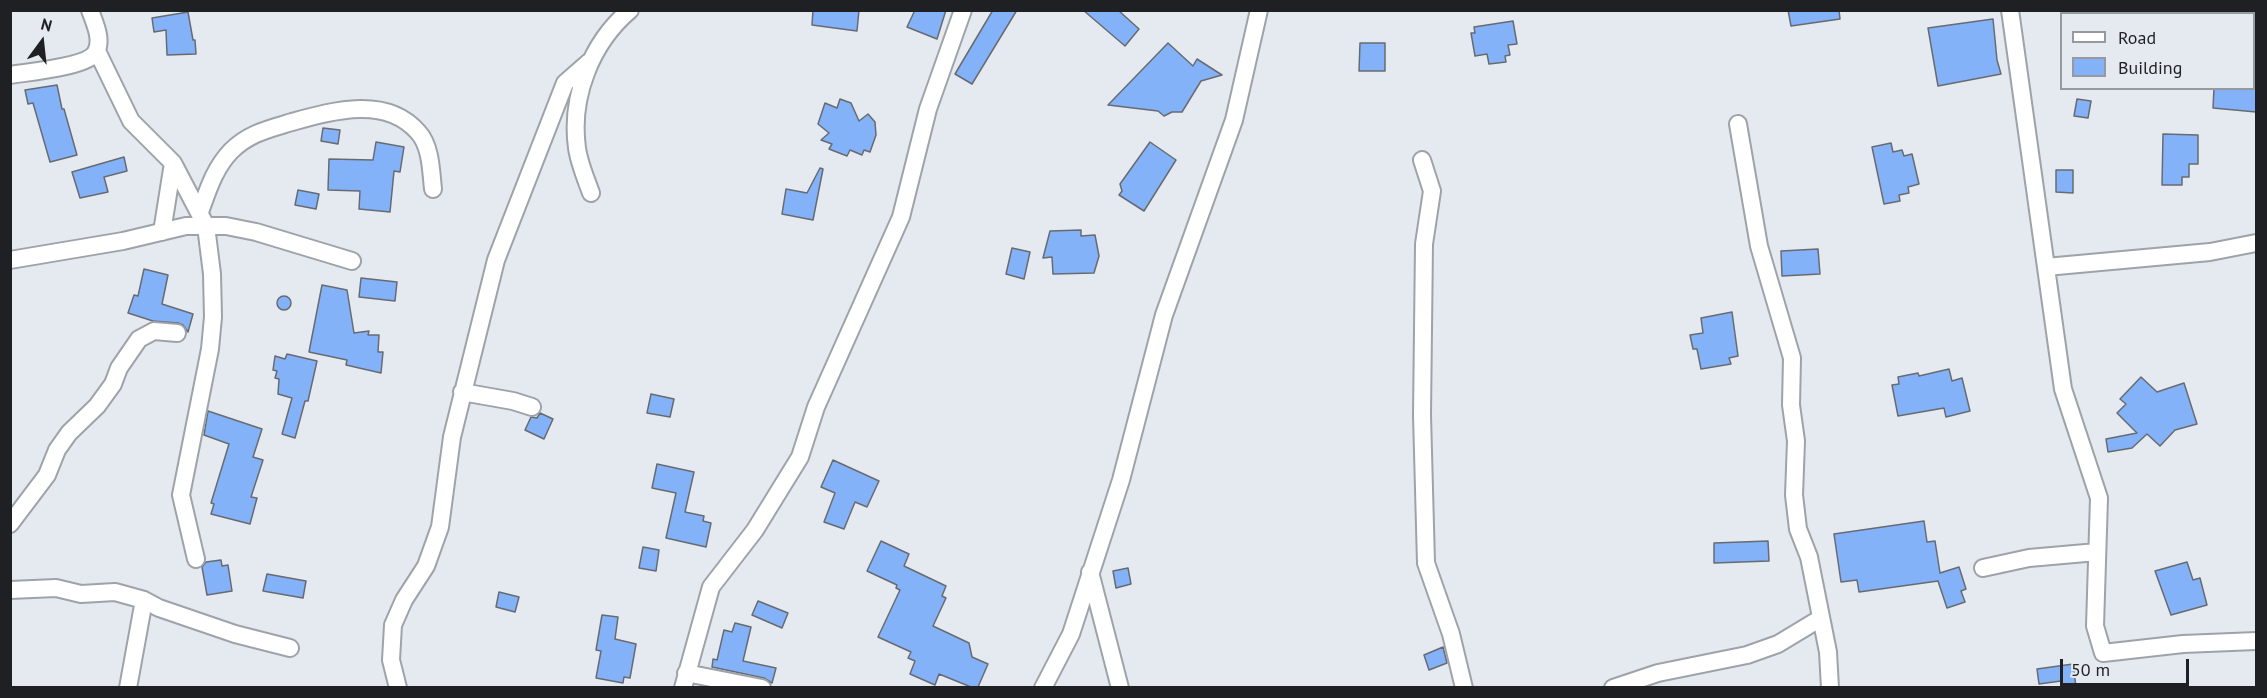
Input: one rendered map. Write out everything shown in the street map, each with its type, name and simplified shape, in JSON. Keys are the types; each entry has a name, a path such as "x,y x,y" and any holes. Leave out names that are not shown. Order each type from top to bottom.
{"street":[{"path":"90,10 98,34 97,51 131,121 173,163 203,219 212,274 213,317 210,349 181,495 196,559"},
{"path":"398,687 391,660 393,625 404,600 426,566 440,527 452,437 496,260 565,83 589,62 613,25 630,10"},
{"path":"762,687 685,680 711,587 755,530 800,457 816,407 901,217 928,109 963,10"},
{"path":"1044,687 1071,634 1121,480 1164,315 1234,120 1259,10"},
{"path":"2010,10 2063,388 2099,498 2095,627 2103,653 2183,644 2256,641"},
{"path":"10,75 87,61 97,51"},
{"path":"589,62 578,101 577,149 591,193"},
{"path":"203,219 213,176 230,152 252,134 330,111 359,108 382,111 404,120 420,132 430,158 433,189"},
{"path":"1738,124 1759,246 1792,358 1791,405 1796,441 1794,495 1798,529 1809,558 1828,652 1830,687"},
{"path":"1422,160 1432,191 1424,244 1422,415 1426,564 1451,634 1464,687"},
{"path":"162,232 173,163"},
{"path":"10,260 162,232 203,219 285,239 334,258 352,261"},
{"path":"2046,267 2210,252 2256,243"},
{"path":"10,524 47,475 63,442 97,406 139,339 154,332 177,333"},
{"path":"462,392 513,401 532,407"},
{"path":"1983,568 2029,558 2097,552"},
{"path":"1090,571 1120,687"},
{"path":"10,590 56,588 81,594 115,592 144,600 159,608 235,634 290,648"},
{"path":"128,687 144,600"},
{"path":"1612,687 1658,673 1747,655 1778,644 1821,618"}],"building":[{"path":"813,10 859,10 857,31 812,25"},
{"path":"915,10 946,10 937,39 907,27"},
{"path":"993,10 1017,10 972,84 955,74"},
{"path":"1083,10 1118,10 1139,29 1125,46"},
{"path":"1788,10 1839,10 1840,19 1791,26"},
{"path":"188,12 196,54 167,55 166,30 154,32 152,18"},
{"path":"1993,19 1997,60 2001,74 1938,86 1928,28"},
{"path":"1513,21 1517,44 1508,45 1510,55 1505,56 1506,62 1489,64 1487,54 1475,56 1471,33 1475,33 1474,27"},
{"path":"1168,43 1193,66 1197,59 1222,75 1201,81 1182,112 1172,112 1164,116 1158,111 1108,105"},
{"path":"1360,43 1385,43 1385,71 1359,71"},
{"path":"57,85 77,155 50,162 33,103 28,104 25,90"},
{"path":"2256,88 2256,112 2213,108 2214,90 2255,90"},
{"path":"840,99 851,103 859,121 868,114 875,122 876,135 870,152 864,150 862,155 850,150 847,156 829,149 832,144 821,140 829,133 818,124 825,103 837,108"},
{"path":"2077,99 2091,101 2088,118 2074,116"},
{"path":"323,128 340,130 338,144 321,141"},
{"path":"2163,134 2198,135 2198,164 2189,164 2189,177 2182,177 2182,185 2162,185"},
{"path":"376,142 404,147 400,172 394,171 390,212 359,209 360,191 328,190 329,159 373,160"},
{"path":"1150,142 1176,160 1144,211 1119,195 1122,191 1120,184"},
{"path":"1891,143 1893,152 1902,150 1904,156 1912,154 1919,184 1908,187 1909,193 1899,195 1900,201 1884,204 1872,147"},
{"path":"124,157 127,171 104,177 108,192 80,198 72,172"},
{"path":"820,168 823,169 813,220 782,214 786,189 807,193"},
{"path":"2056,170 2073,170 2073,193 2056,192"},
{"path":"298,190 319,194 316,209 295,205"},
{"path":"1081,230 1081,236 1095,235 1099,256 1094,273 1053,274 1052,257 1043,258 1050,231"},
{"path":"1012,248 1030,252 1024,279 1006,274"},
{"path":"1818,249 1820,274 1782,276 1781,251"},
{"path":"144,269 168,275 162,304 193,314 188,332 183,325 178,323 153,321 128,313 134,295 138,296"},
{"path":"361,278 397,282 395,301 359,297"},
{"path":"322,285 347,290 354,333 369,331 368,335 379,335 378,352 383,352 381,373 346,365 347,360 309,352"},
{"path":"281,296 287,296 291,303 287,310 281,310 277,306 277,300"},
{"path":"1732,312 1738,356 1729,358 1731,364 1701,369 1697,349 1693,349 1690,335 1703,333 1701,318"},
{"path":"287,354 317,361 308,401 305,401 295,438 282,434 292,398 278,394 279,379 275,378 277,371 273,370 275,356 285,359"},
{"path":"1949,369 1952,381 1962,378 1970,411 1946,417 1944,408 1898,416 1892,385 1899,384 1898,377 1918,373 1919,376"},
{"path":"2141,377 2157,392 2184,383 2197,424 2175,430 2160,446 2147,434 2132,448 2108,452 2106,439 2137,433 2117,413 2126,404 2120,399"},
{"path":"651,394 674,399 670,417 647,413"},
{"path":"208,411 262,429 253,457 263,460 251,497 257,498 250,524 211,514 214,504 211,503 229,444 204,435"},
{"path":"540,413 553,419 544,439 525,430 531,417 537,418"},
{"path":"833,460 879,481 867,507 855,502 844,529 824,522 835,493 821,487"},
{"path":"657,464 694,472 685,512 704,516 703,521 711,523 706,547 666,538 676,493 652,488"},
{"path":"1924,521 1927,542 1935,541 1940,573 1959,567 1966,589 1961,591 1965,602 1947,608 1938,581 1859,592 1857,580 1841,582 1834,534"},
{"path":"881,541 909,554 904,566 946,586 942,596 946,598 933,626 969,643 972,657 988,664 978,687 971,687 939,674 935,685 910,674 915,661 908,658 911,652 878,637 900,590 896,588 897,585 867,571"},
{"path":"1768,541 1769,561 1714,563 1714,543"},
{"path":"643,547 659,550 656,571 639,568"},
{"path":"221,560 222,566 228,565 232,591 207,595 202,567 206,562"},
{"path":"2187,562 2193,580 2200,578 2207,605 2171,615 2155,571"},
{"path":"1128,568 1131,584 1116,588 1113,571"},
{"path":"267,574 306,581 303,598 263,591"},
{"path":"499,592 519,597 515,612 496,607"},
{"path":"758,601 788,613 782,628 752,615"},
{"path":"602,615 618,617 615,639 636,644 630,678 624,677 623,683 596,678 601,651 596,650"},
{"path":"735,623 751,627 743,661 776,668 772,683 764,678 712,667 713,659 717,660 724,630 732,632"},
{"path":"1443,647 1447,663 1429,670 1424,655"},
{"path":"2073,664 2076,687 2062,687 2061,681 2039,684 2037,669"}]}
